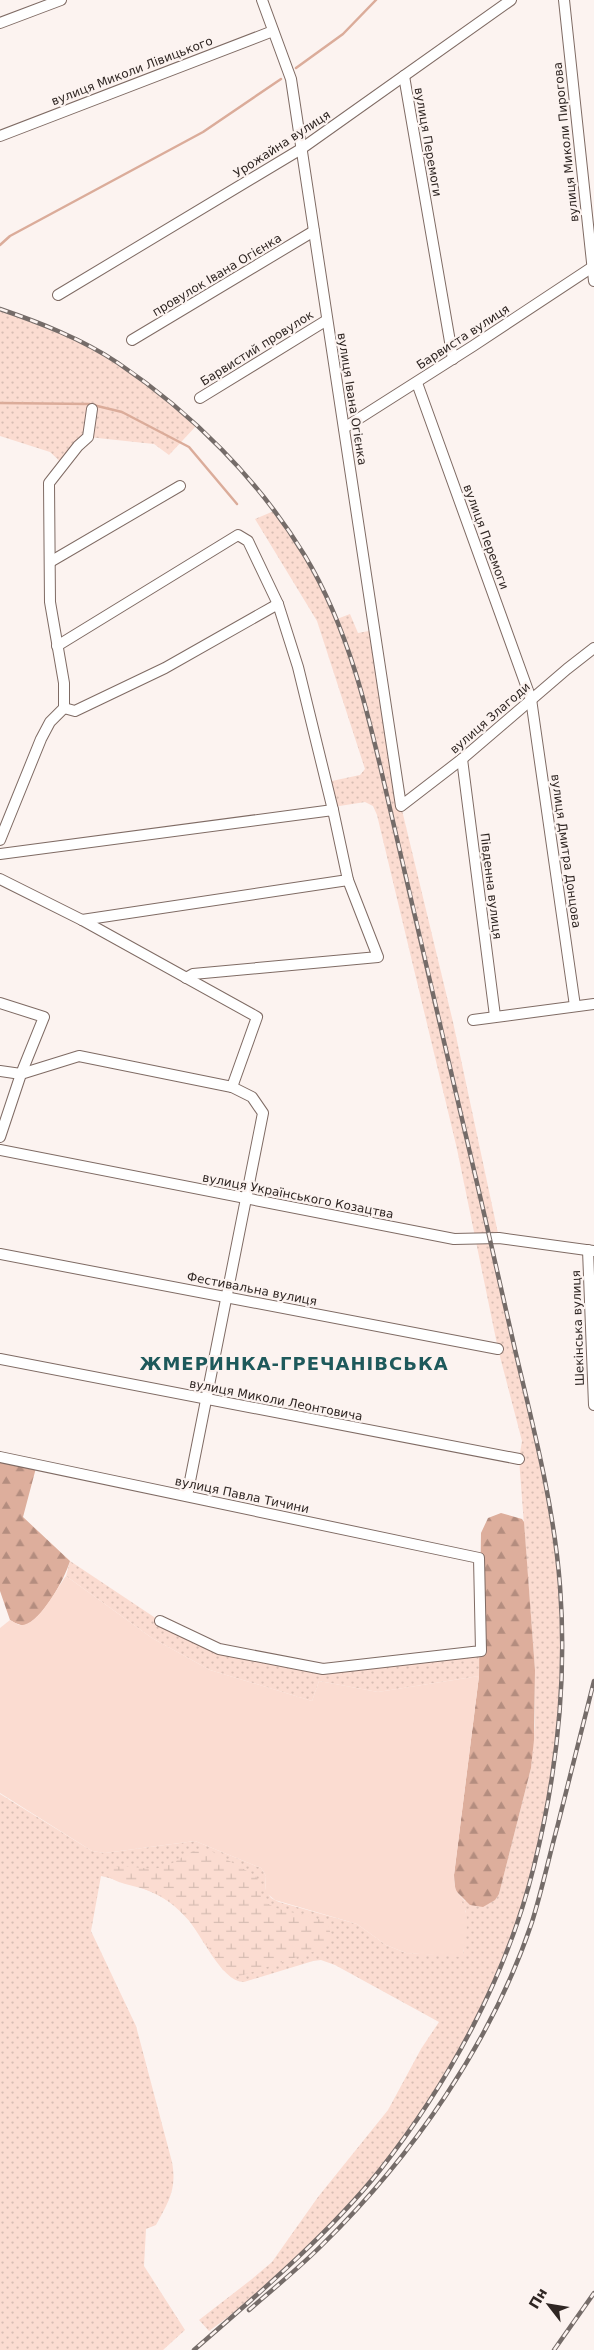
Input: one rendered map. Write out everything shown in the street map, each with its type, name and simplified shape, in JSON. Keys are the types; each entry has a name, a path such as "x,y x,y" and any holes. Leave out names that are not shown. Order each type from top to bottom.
{"street":[{"path":"0,23 61,0"},
{"name":"вулиця Івана Огієнка","path":"262,0 291,79 401,806"},
{"name":"Урожайна вулиця","path":"58,296 302,149 511,0"},
{"name":"вулиця Миколи Пирогова","path":"564,0 594,282"},
{"name":"вулиця Миколи Лівицького","path":"0,136 272,31"},
{"name":"вулиця Перемоги","path":"404,76 453,359"},
{"name":"провулок Івана Огієнка","path":"132,340 314,231"},
{"name":"Барвиста вулиця","path":"344,428 453,359 593,266"},
{"name":"Барвистий провулок","path":"200,398 327,320"},
{"name":"вулиця Перемоги","path":"416,383 531,699"},
{"path":"0,840 41,739 50,722 64,708 64,683 50,602 49,483 78,446 88,437 92,409"},
{"path":"50,562 180,486"},
{"path":"57,646 238,535 248,542 278,604 298,667 348,880 378,957 193,974 186,978"},
{"path":"64,708 74,711 156,672 278,604"},
{"name":"вулиця Злагоди","path":"401,806 462,760 531,699 594,648"},
{"name":"вулиця Дмитра Донцова","path":"531,699 576,1006"},
{"name":"Південна вулиця","path":"462,760 495,1016"},
{"path":"0,854 333,810"},
{"path":"0,879 82,920 257,1017 232,1087"},
{"path":"82,920 348,880"},
{"path":"0,1002 44,1017 20,1074 0,1137"},
{"path":"473,1020 594,1004"},
{"path":"0,1071 20,1074 79,1056 232,1087 252,1097 263,1113 187,1496"},
{"name":"вулиця Українського Козацтва","path":"0,1150 454,1239 499,1238 591,1250"},
{"name":"Шекінська вулиця","path":"591,1250 594,1405"},
{"name":"Фестивальна вулиця","path":"0,1254 498,1349"},
{"name":"вулиця Миколи Леонтовича","path":"0,1359 519,1459"},
{"name":"вулиця Павла Тичини","path":"0,1456 479,1558 481,1651 323,1669 219,1650 160,1621"}],"green space":[{"path":"0,309 61,332 104,355 148,386 197,425 169,455 154,444 88,437 65,466 50,452 0,436"},
{"path":"274,511 311,566 337,619 350,614 358,633 374,630 401,806 453,1022 499,1238 489,1238 529,1411 555,1537 560,1579 562,1689 549,1797 523,1901 484,2001 432,2095 369,2182 294,2261 209,2331 199,2320 272,2262 318,2197 388,2110 421,2049 439,2022 335,1965 321,1960 244,1982 235,1980 218,1964 189,1920 164,1898 144,1889 101,1876 91,1931 136,2026 173,2171 173,2187 165,2209 156,2225 146,2229 144,2266 185,2330 163,2350 0,2350 0,1794 92,1851 105,1853 195,1841 261,1868 266,1876 265,1889 271,1898 279,1902 357,1924 386,1945 406,1953 463,1956 466,1912 455,1890 465,1901 499,1894 531,1768 535,1725 535,1670 519,1459 522,1441 498,1349 457,1149 377,815 373,806 365,802 333,807 327,782 360,775 365,769 317,621 255,519"},
{"path":"0,1457 37,1464 23,1517 70,1561 52,1598 38,1616 24,1626 10,1620 0,1591"},
{"path":"501,1513 522,1519 524,1522 535,1670 534,1740 531,1768 499,1894 495,1900 483,1907 470,1905 455,1890 454,1875 479,1676 481,1533 488,1518"},
{"path":"70,1561 160,1621 202,1643 323,1669 481,1651 479,1676 378,1692 319,1681 312,1701 210,1670 152,1638 66,1576"},
{"path":"66,1576 152,1638 210,1670 312,1701 319,1681 378,1692 479,1676 454,1875 455,1886 465,1908 467,1918 463,1957 406,1953 386,1945 357,1924 275,1900 265,1892 266,1876 261,1868 195,1841 105,1853 92,1851 0,1793 0,1628 10,1620 19,1625 33,1620 46,1606"},
{"path":"203,1849 210,1850 254,1875 258,1880 261,1898 267,1903 328,1924 331,1935 324,1948 236,1976 223,1970 193,1926 175,1906 152,1892 109,1877 111,1868 124,1866 150,1869 163,1867 192,1852"}],"waterway":[{"path":"296,68 343,34 376,0"},
{"path":"0,245 10,236 203,132 281,79"},
{"path":"0,403 89,404 122,412 189,447 237,504"}],"railway":[{"path":"0,309 61,332 104,354 145,383 198,426 245,475 287,528 305,556 335,617 348,649 376,747 536,1440 553,1527 560,1586 562,1621 561,1692 549,1797 523,1907 492,1987 473,2026 430,2100 380,2170 315,2241 194,2350"},
{"path":"249,2310 322,2245 355,2211 417,2136 446,2096 472,2054 495,2011 515,1967 532,1922 594,1681"},
{"path":"554,2350 594,2293"}],"district":[{"name":"ЖМЕРИНКА-ГРЕЧАНІВСЬКА","path":"294,1363"}]}
